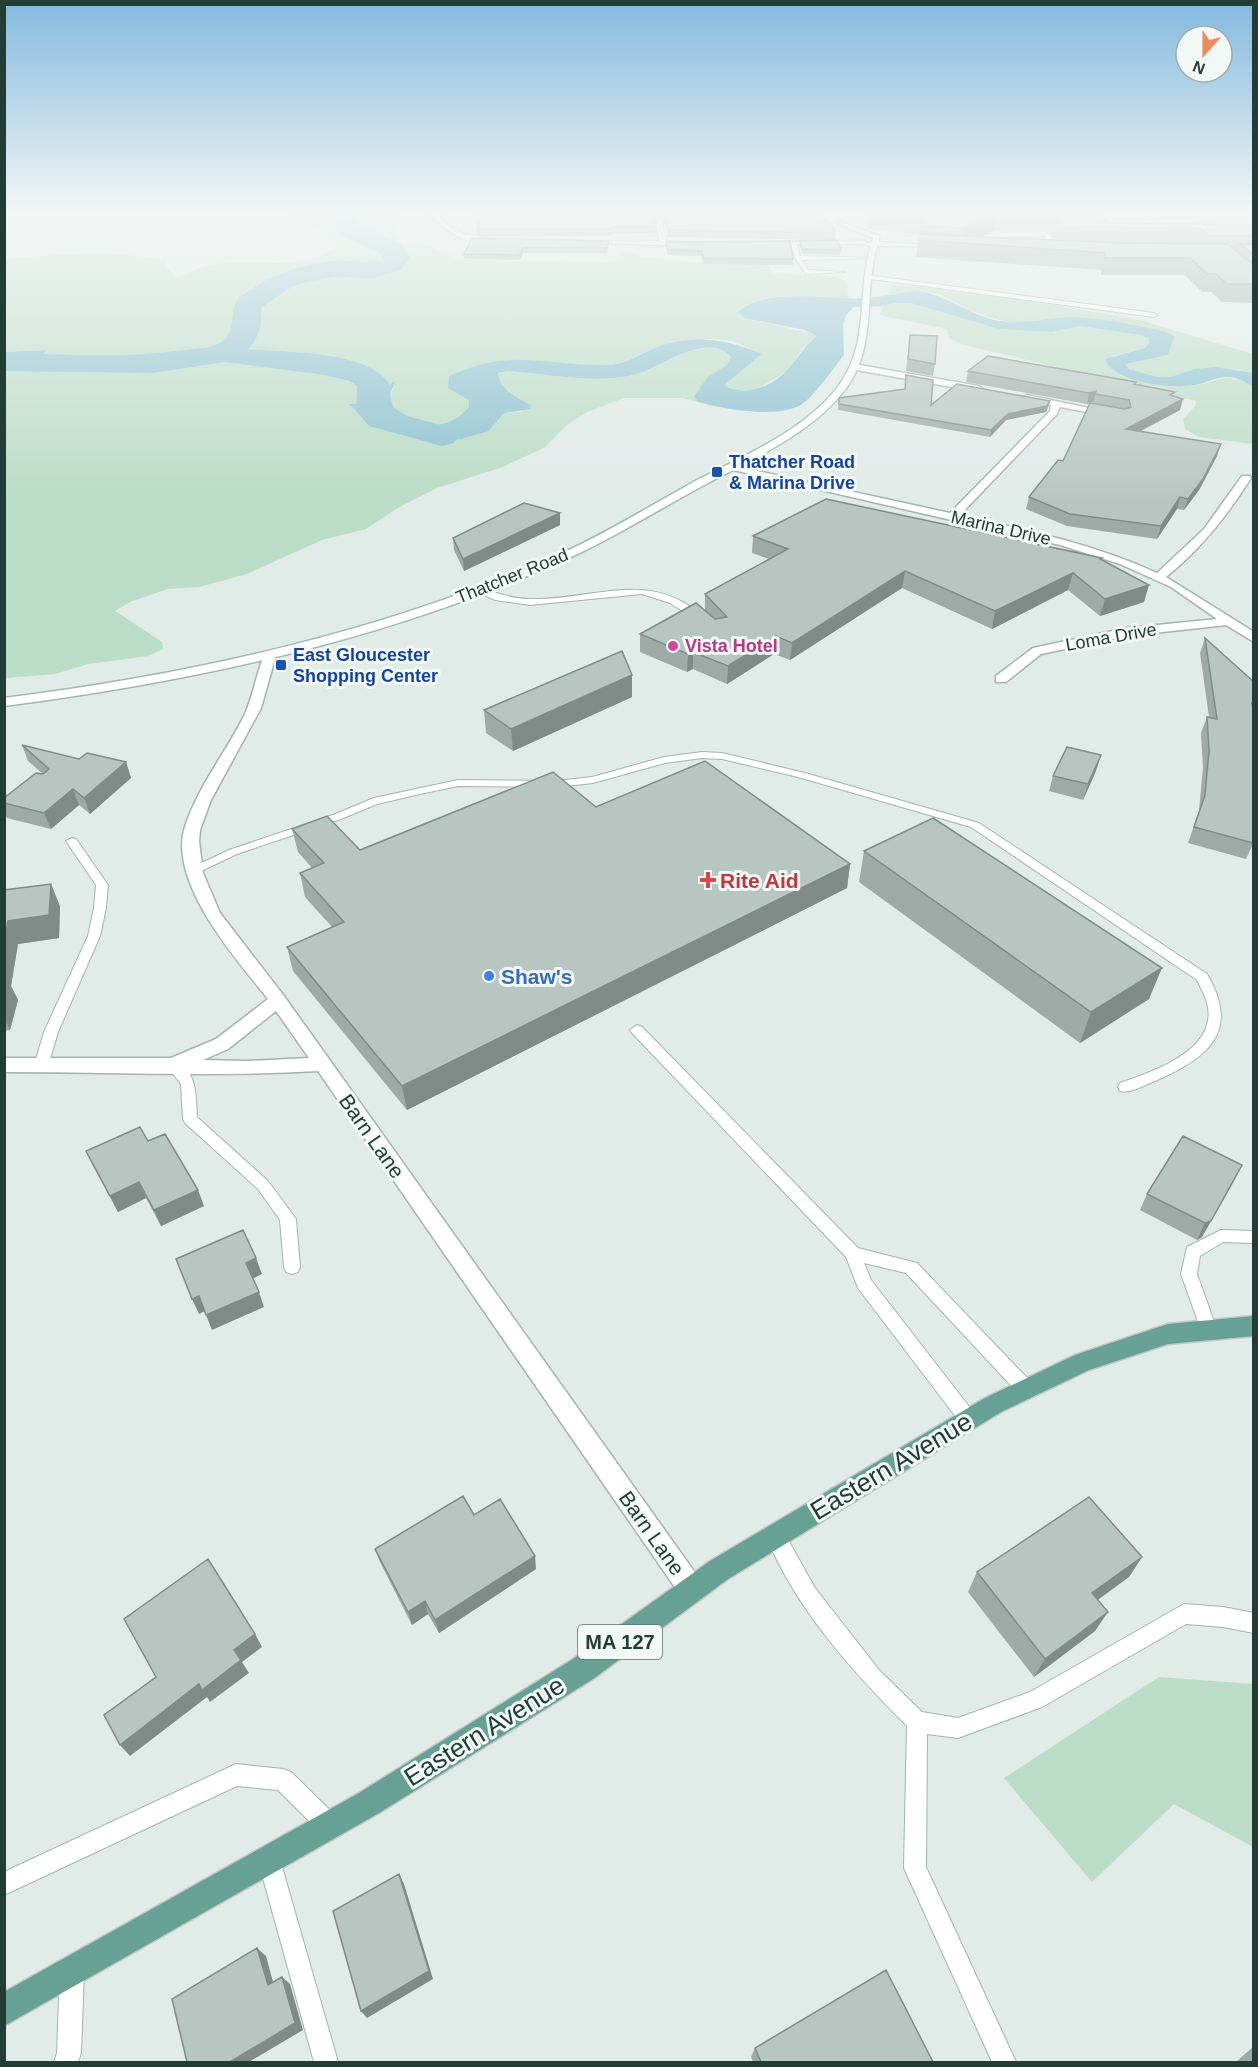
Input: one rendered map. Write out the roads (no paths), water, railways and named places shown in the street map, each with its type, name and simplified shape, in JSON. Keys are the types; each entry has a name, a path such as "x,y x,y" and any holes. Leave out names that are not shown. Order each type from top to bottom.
{"main road":[{"name":"Eastern Avenue","path":"4,2010 369,1803 583,1669 692,1590 775,1536 968,1419 1025,1388 1083,1362 1168,1334 1254,1326"}],"street":[{"name":"Thatcher Road","path":"4,702 200,672 356,633 480,590 580,549 730,468 816,411 845,382 854,368 860,352 863,309"},
{"path":"854,368 989,390"},
{"path":"1011,395 1056,405 1123,415"},
{"path":"952,517 1054,412 1056,405"},
{"name":"Marina Drive","path":"730,468 1063,542 1160,576 1254,638"},
{"path":"1160,576 1182,560 1204,537 1226,511 1246,478"},
{"name":"Loma Drive","path":"1001,680 1037,651 1127,632 1230,621"},
{"name":"Barn Lane","path":"270,655 263,672 261,692 201,806 191,833 193,870 210,909 278,1000 692,1590"},
{"path":"173,1065 222,1044 278,1000"},
{"path":"4,1065 173,1065 246,1068 322,1064"}],"lane":[{"path":"1112,309 1154,315"},
{"path":"480,590 495,597 530,602 643,591 673,601 706,623"},
{"path":"193,870 233,852 337,817 375,801 458,783 557,784 584,781 664,760 702,755 750,762 975,825 1202,977 1215,996 1218,1017 1213,1034 1205,1046 1176,1064 1125,1087"},
{"path":"41,1066 51,1032 94,936 100,908 102,885 72,841"},
{"path":"637,1030 853,1253 864,1283 968,1419"},
{"path":"173,1065 188,1083 190,1119 263,1185 288,1219 292,1267"},
{"path":"1209,1330 1189,1274 1193,1252 1221,1236 1254,1237"},
{"path":"853,1253 911,1268 1025,1388"},
{"path":"775,1536 808,1595 872,1677 917,1722 958,1728 1035,1700 1184,1614 1223,1617 1254,1623"},
{"path":"917,1722 915,1868 1004,2062"},
{"path":"4,1884 236,1775 283,1780 329,1825"},
{"path":"269,1860 326,2062"},
{"path":"66,2062 69,2054 72,1972"}],"water":[{"path":"742,309 852,309 846,315 843,324 844,355 806,401 784,411 754,412 698,402 694,396 708,377 728,364 731,357 721,350 710,348 685,353 637,374 606,379 508,371 498,373 505,388 531,405 530,409 504,413 489,431 461,439 403,434 369,421 348,404 372,403 375,394 395,381 390,395 393,407 412,419 441,424 460,416 469,407 469,400 448,388 449,376 472,367 510,360 612,365 628,361 663,345 692,340 720,341 762,354 724,385 740,391 750,390 768,384 784,374 817,336 805,330 744,318 738,312"},
{"path":"933,309 967,309 1000,321 1084,318 1163,331 1174,336 1168,355 1126,364 1129,369 1157,377 1171,377 1195,369 1215,367 1254,373 1253,386 1227,377 1195,385 1159,385 1119,374 1110,367 1105,359 1145,348 1149,343 1149,338 1141,335 1080,326 1052,332 999,329"},
{"path":"47,350 35,361 5,362 5,352"}],"waterway":[{"path":"225,353 241,340 248,322 247,309"},
{"path":"4,362 152,364 225,353"},
{"path":"225,353 261,360 345,369 361,375 373,383 373,411 381,419 442,436"}],"place":[{"name":"Thatcher Road & Marina Drive","path":"717,472"},
{"name":"Vista Hotel","path":"673,646"},
{"name":"East Gloucester Shopping Center","path":"281,665"},
{"name":"Rite Aid","path":"708,880"},
{"name":"Shaw's","path":"489,976"}]}
